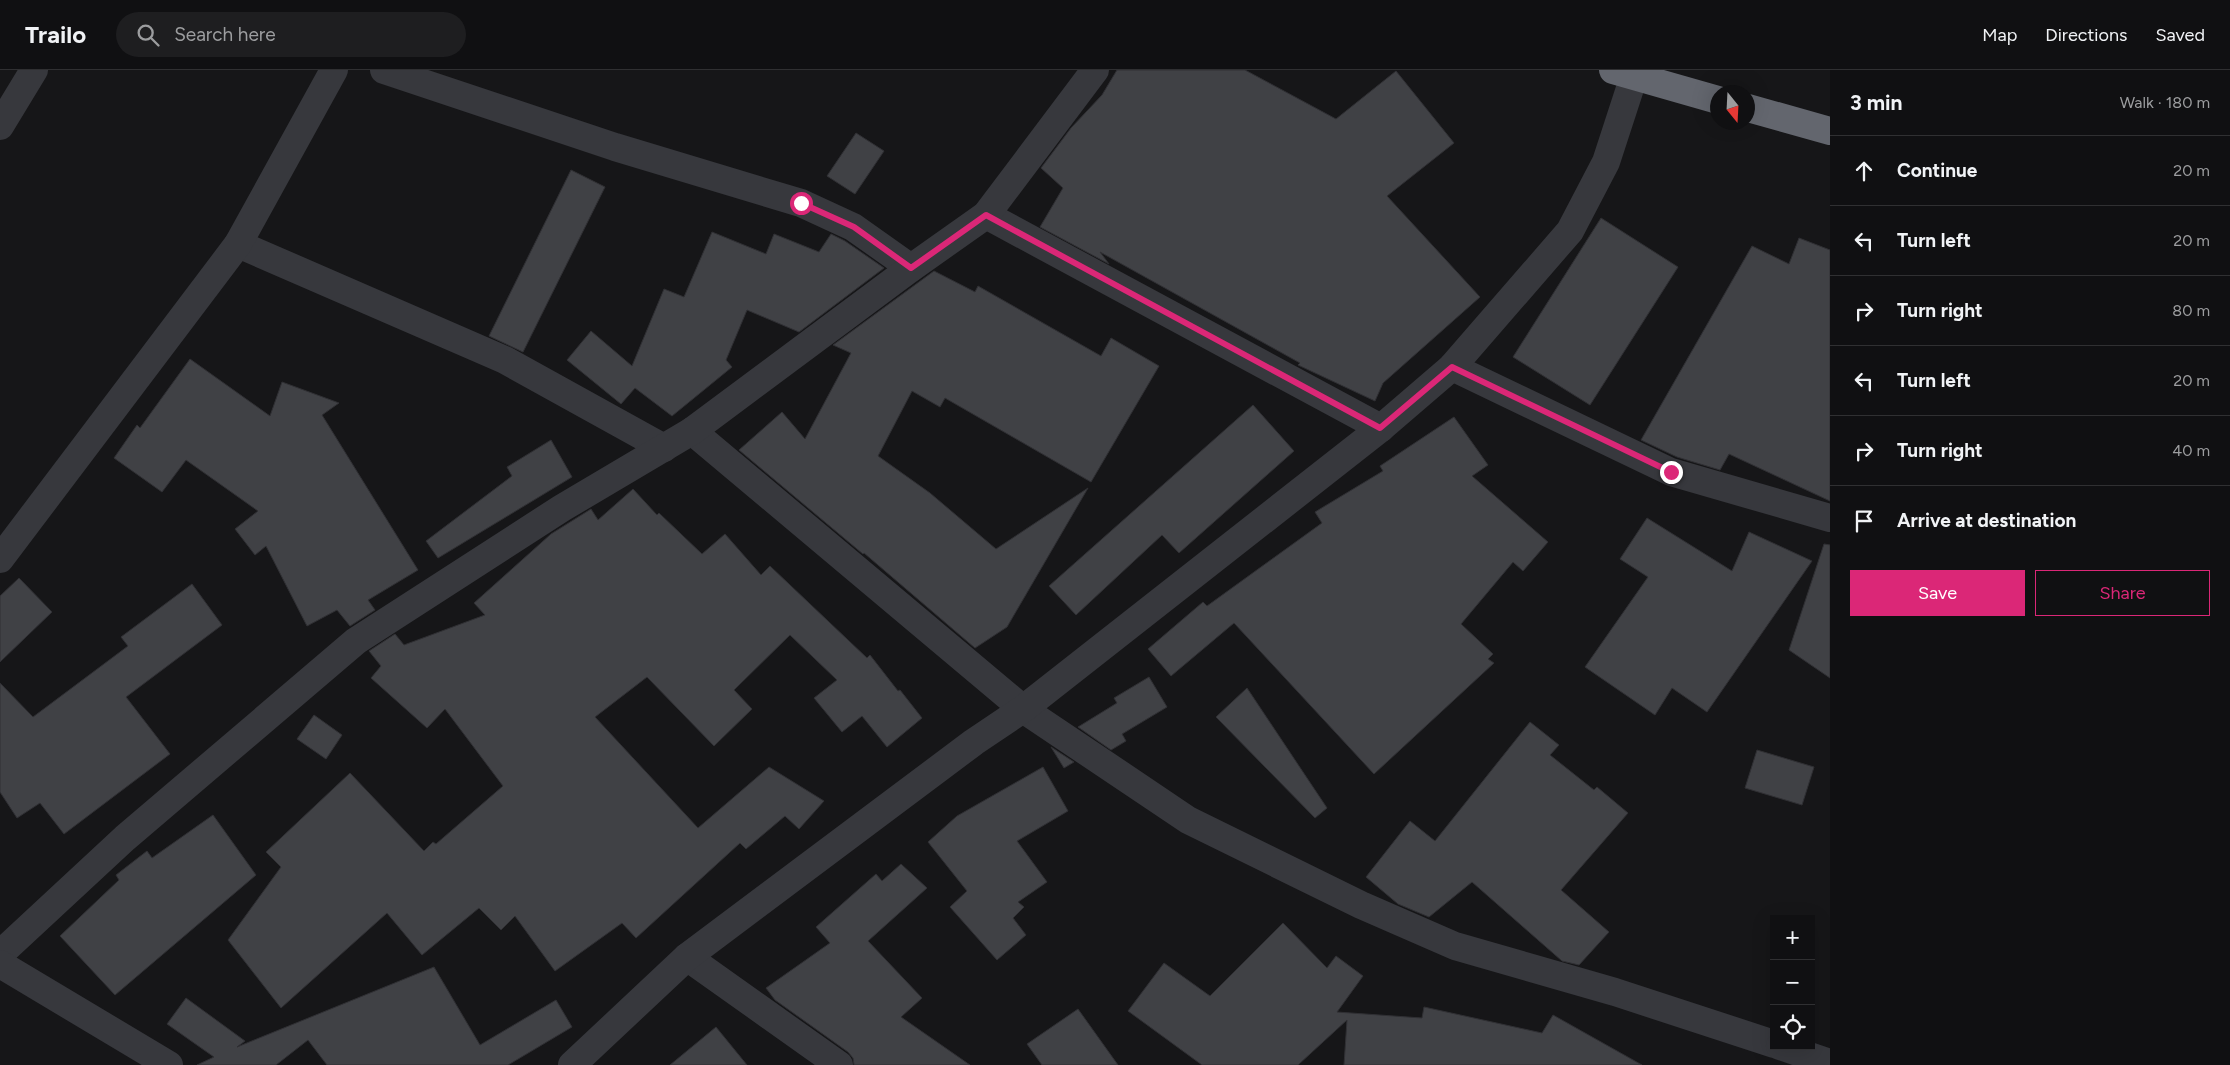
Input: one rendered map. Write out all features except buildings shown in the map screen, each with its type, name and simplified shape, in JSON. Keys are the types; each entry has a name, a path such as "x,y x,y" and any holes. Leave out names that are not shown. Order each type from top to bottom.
{"highway":[{"path":"1628,72 1710,98"},
{"path":"1755,110 1830,131"}],"street":[{"path":"0,126 34,70"},
{"path":"0,559 238,244 334,70"},
{"path":"384,70 615,147 801,203 854,227 911,268"},
{"path":"0,954 125,838 356,641 562,508 692,431 911,268 986,215 1095,70"},
{"path":"572,1065 687,957 974,742 1023,709 1380,428 1452,367 1570,231 1606,162 1628,72"},
{"path":"986,215 1380,428"},
{"path":"238,244 505,360 664,448"},
{"path":"1452,367 1671,472 1830,518"},
{"path":"692,431 1023,709 1188,820 1361,905 1455,946 1615,992 1770,1043"},
{"path":"687,957 839,1065"},
{"path":"0,964 169,1065"},
{"path":"1792,1050 1830,1063"}],"route":[{"path":"801,203 854,227 911,268 986,215 1380,428 1452,367 1671,472"}]}
